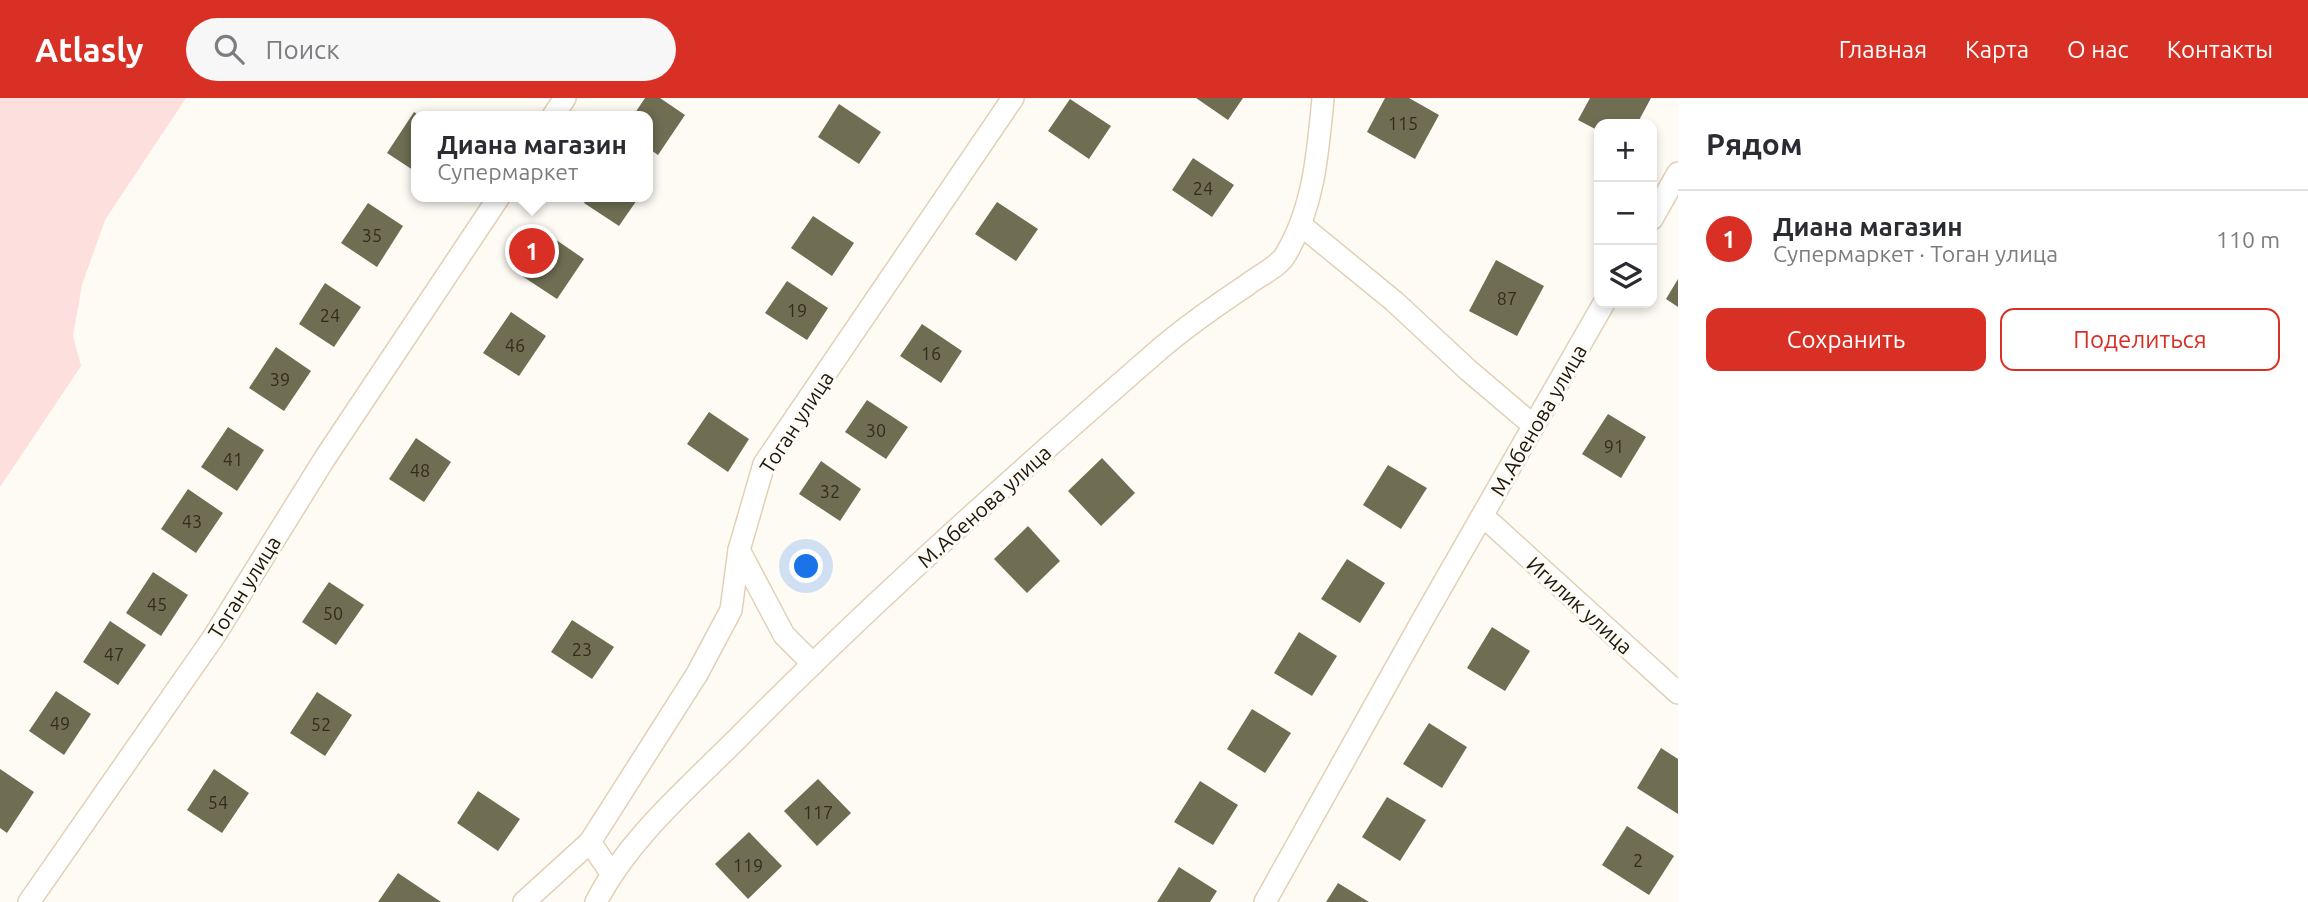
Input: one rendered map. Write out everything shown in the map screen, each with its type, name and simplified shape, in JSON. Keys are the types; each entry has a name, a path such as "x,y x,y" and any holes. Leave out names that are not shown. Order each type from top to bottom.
{"street":[{"name":"Тоган улица","path":"524,902 590,842 697,674 731,610 739,550 764,464 1013,98"},
{"name":"М.Абенова улица","path":"596,902 611,873 665,811 813,664 1077,421 1178,333 1285,258 1301,225 1317,165 1323,98"},
{"path":"1657,210 1678,173"},
{"name":"Тоган улица","path":"29,902 215,635 325,458 496,202"},
{"path":"1301,225 1395,302 1468,370 1534,426"},
{"name":"М.Абенова улица","path":"1265,902 1389,678 1601,308"},
{"name":"Игилик улица","path":"1483,516 1678,693"},
{"path":"739,550 784,635 813,664"},
{"path":"590,842 611,873"}],"shaded area":[{"path":"0,98 186,98 105,220 82,285 73,336 81,366 0,487"}],"building":[{"path":"645,98 660,98 685,115 658,155 653,152 653,111 636,111"},
{"path":"1196,98 1243,98 1228,120"},
{"path":"1385,98 1409,98 1439,115 1415,159 1367,132"},
{"path":"1590,98 1651,98 1640,119 1594,119 1594,128 1578,120"},
{"path":"1070,99 1111,126 1089,159 1048,131"},
{"path":"839,104 881,132 859,164 818,137"},
{"path":"411,117 411,169 387,153"},
{"path":"1193,158 1234,185 1212,217 1172,190"},
{"path":"585,202 636,202 619,226"},
{"path":"997,202 1038,229 1016,261 975,234"},
{"path":"368,203 403,226 377,267 341,243"},
{"path":"813,216 854,243 832,276 791,248"},
{"path":"549,235 584,259 557,299 522,276"},
{"path":"1496,260 1544,286 1517,336 1469,311"},
{"path":"1678,279 1678,307 1666,299"},
{"path":"787,281 828,308 807,340 765,313"},
{"path":"325,283 361,307 334,347 299,324"},
{"path":"511,312 546,336 519,376 483,353"},
{"path":"922,324 962,351 941,383 900,356"},
{"path":"276,347 311,371 284,411 249,388"},
{"path":"867,400 908,427 886,459 845,432"},
{"path":"709,412 749,439 728,472 687,444"},
{"path":"1608,414 1646,437 1621,478 1582,454"},
{"path":"228,427 264,450 237,491 201,467"},
{"path":"416,438 451,462 424,502 389,479"},
{"path":"1102,458 1135,493 1101,526 1068,491"},
{"path":"821,461 861,489 840,521 799,494"},
{"path":"1388,465 1427,488 1401,529 1363,505"},
{"path":"188,489 223,513 196,553 161,529"},
{"path":"1028,526 1060,561 1027,593 994,559"},
{"path":"1347,559 1385,583 1360,623 1321,599"},
{"path":"153,572 188,595 161,636 126,613"},
{"path":"329,582 364,605 336,645 302,622"},
{"path":"572,620 614,647 592,679 551,652"},
{"path":"110,621 146,645 118,685 83,662"},
{"path":"1492,627 1530,651 1505,691 1467,668"},
{"path":"1299,632 1337,656 1312,696 1274,673"},
{"path":"56,691 91,714 64,755 29,731"},
{"path":"317,692 352,715 325,756 290,733"},
{"path":"1252,709 1291,733 1265,773 1227,749"},
{"path":"1429,723 1467,747 1442,788 1403,764"},
{"path":"1661,748 1678,759 1678,814 1637,788"},
{"path":"0,769 34,792 7,833 0,828"},
{"path":"214,769 249,793 222,833 187,810"},
{"path":"818,779 851,813 817,846 784,811"},
{"path":"1200,781 1238,805 1213,845 1174,822"},
{"path":"478,791 520,819 498,851 457,823"},
{"path":"1387,797 1426,820 1400,861 1362,837"},
{"path":"1627,826 1674,856 1649,895 1602,865"},
{"path":"749,832 782,866 748,899 715,864"},
{"path":"1179,867 1217,891 1210,902 1157,902"},
{"path":"398,873 441,902 378,902"},
{"path":"1338,883 1369,902 1326,902"}],"place":[{"name":"Диана магазин","path":"532,251"}]}
